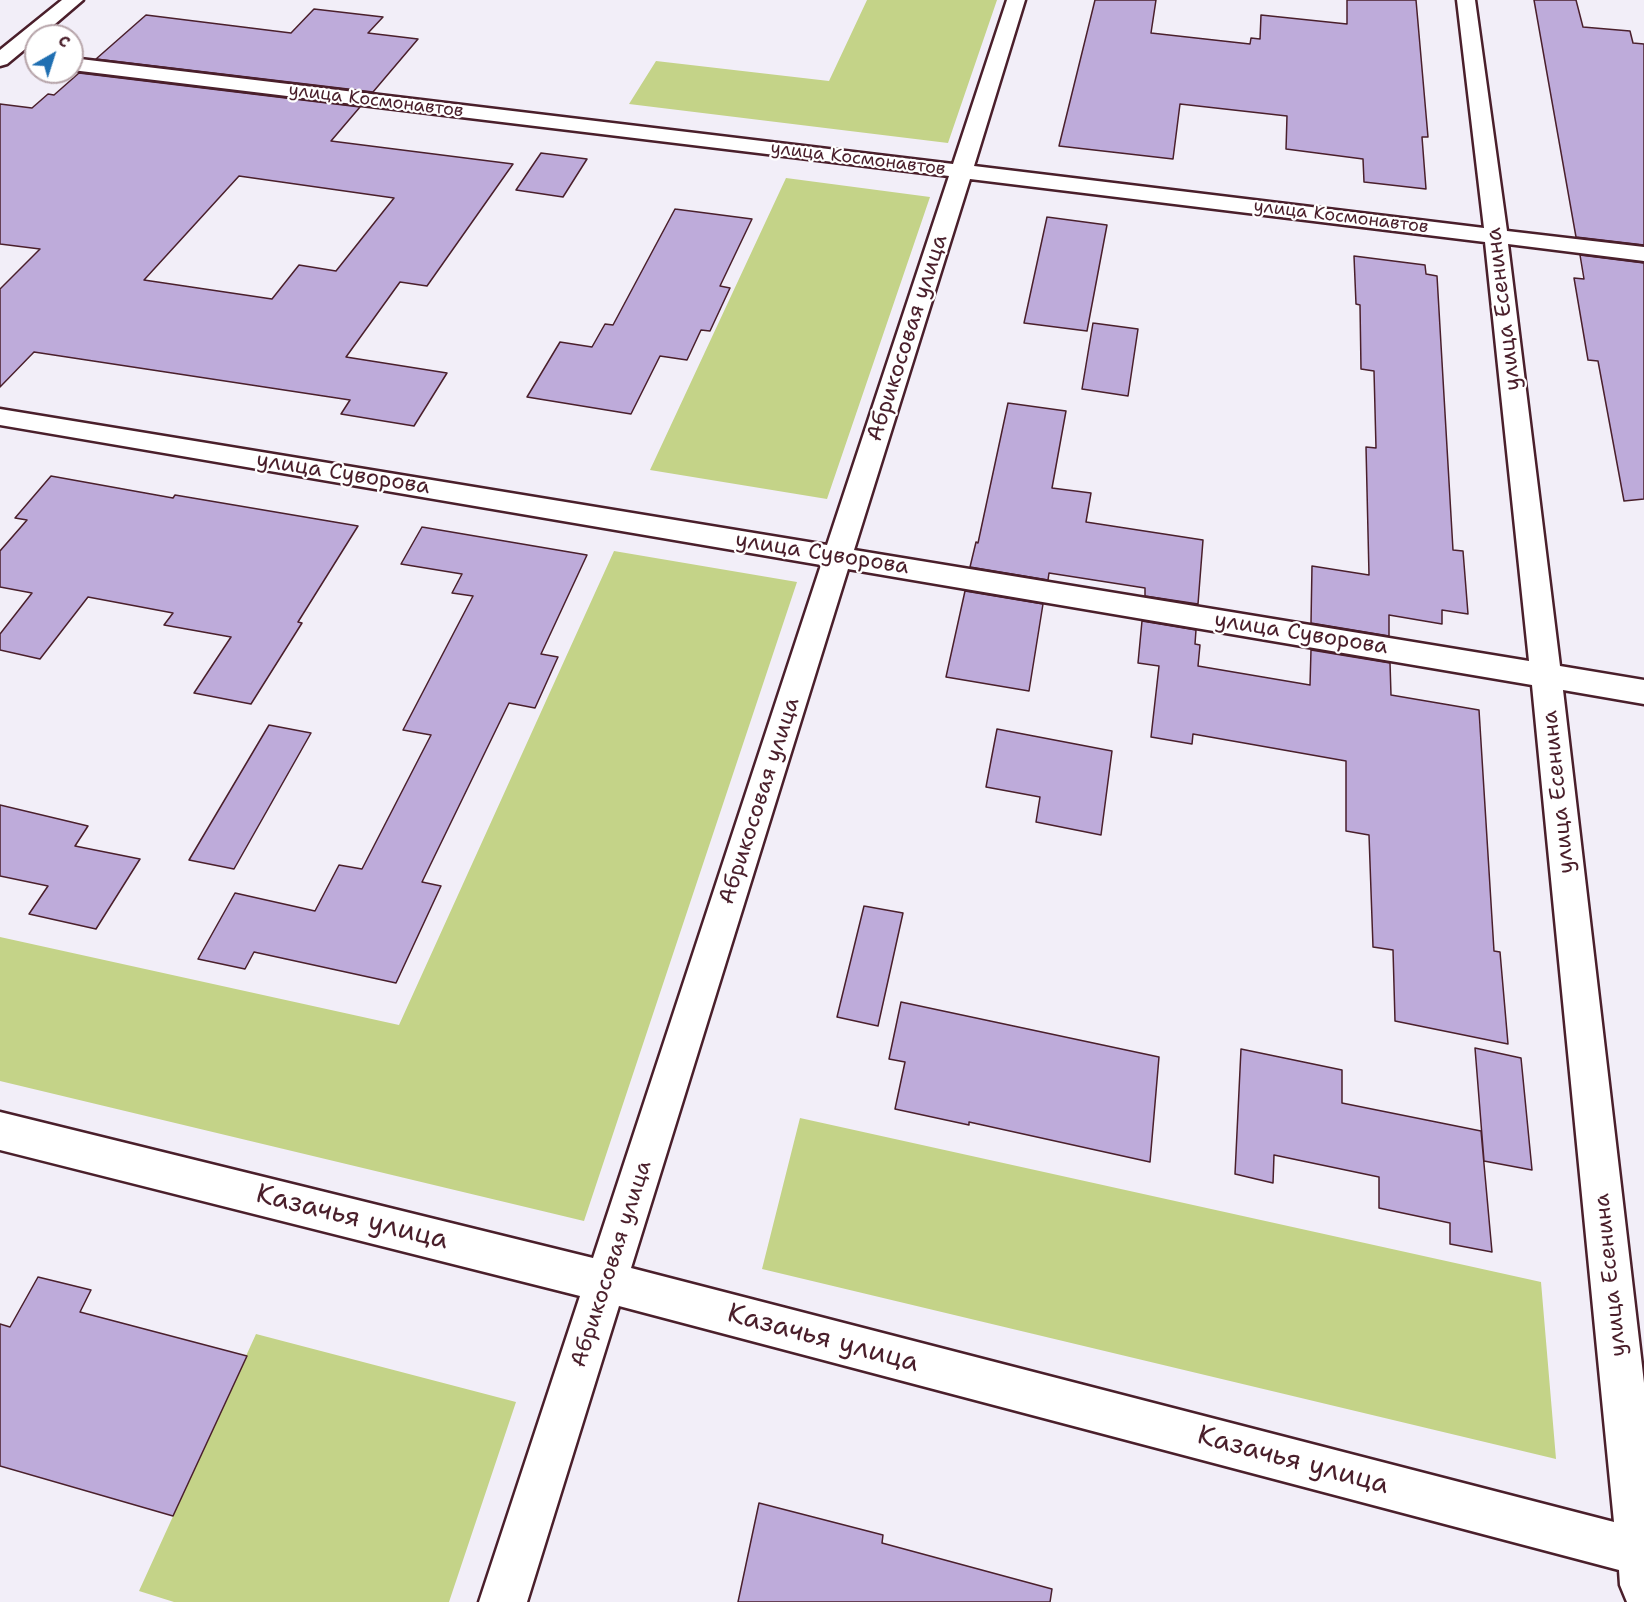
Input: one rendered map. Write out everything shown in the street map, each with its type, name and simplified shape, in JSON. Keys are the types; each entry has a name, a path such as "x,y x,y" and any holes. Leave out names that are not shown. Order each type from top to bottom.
{"street":[{"path":"2,57 74,0"},
{"name":"Абрикосовая улица","path":"503,1602 1016,0"},
{"name":"улица Есенина","path":"1466,0 1496,236 1546,675 1643,1563"},
{"path":"2,57 24,59"},
{"name":"улица Космонавтов","path":"84,65 1644,254"},
{"name":"улица Суворова","path":"0,417 1644,692"},
{"name":"Казачья улица","path":"0,1131 606,1282 1643,1563"}],"green space":[{"path":"867,0 997,0 948,143 629,104 656,61 829,81"},
{"path":"786,178 930,197 827,499 650,470"},
{"path":"614,551 797,582 584,1221 0,1081 0,937 399,1025"},
{"path":"800,1118 1541,1282 1556,1459 762,1269"},
{"path":"256,1334 516,1402 449,1602 174,1602 139,1591"}],"building":[{"path":"1095,0 1156,0 1151,33 1250,44 1251,38 1260,39 1261,15 1347,24 1347,0 1416,0 1428,137 1422,137 1426,189 1364,182 1363,159 1286,149 1287,116 1180,104 1173,159 1059,146"},
{"path":"1534,0 1576,0 1583,27 1630,31 1633,43 1644,44 1644,245 1576,237"},
{"path":"314,9 383,17 368,33 418,39 373,92 96,59 146,15 291,33"},
{"path":"84,74 360,107 331,141 513,164 427,286 400,282 346,357 447,373 414,426 341,414 350,400 34,352 0,387 0,289 40,249 0,244 0,104 32,108 48,94 54,95 66,84 84,84","holes":["239,176 394,198 336,271 299,265 272,299 144,280"]},
{"path":"541,153 587,159 563,197 516,190"},
{"path":"675,209 752,219 720,286 730,288 710,331 701,330 687,360 660,356 631,414 527,397 560,342 592,347 605,324 613,325"},
{"path":"1047,217 1107,225 1087,331 1024,323"},
{"path":"1580,255 1644,263 1644,499 1624,501 1598,361 1588,360 1574,278 1584,279"},
{"path":"1354,256 1425,265 1426,274 1437,276 1453,550 1463,551 1468,614 1442,610 1442,624 1389,615 1389,636 1311,623 1312,566 1369,575 1366,447 1376,448 1374,371 1361,369 1360,305 1356,304"},
{"path":"1093,323 1138,329 1128,396 1082,389"},
{"path":"1008,403 1066,411 1052,488 1091,493 1086,522 1203,540 1198,604 1145,596 1145,588 1049,573 1048,580 970,567 976,542 978,543"},
{"path":"51,476 173,498 175,495 358,526 298,622 302,623 251,704 194,693 231,637 164,625 173,613 88,597 40,659 0,650 0,634 32,593 0,587 0,551 27,520 15,518"},
{"path":"422,527 587,555 541,654 558,657 535,708 509,703 422,882 441,886 396,983 254,952 245,969 198,959 235,893 315,911 339,865 362,869 431,735 403,730 473,596 452,593 462,574 401,564"},
{"path":"965,591 1043,604 1029,691 946,677"},
{"path":"1142,621 1196,630 1195,644 1200,645 1198,666 1310,685 1311,650 1390,663 1391,695 1479,710 1494,951 1500,952 1508,1044 1395,1021 1393,950 1373,947 1369,835 1346,831 1346,761 1193,734 1192,744 1151,737 1159,666 1138,663"},
{"path":"269,725 311,733 234,869 189,860"},
{"path":"997,729 1112,751 1101,835 1036,822 1040,797 986,787"},
{"path":"0,805 88,826 75,846 140,859 96,929 29,914 48,886 0,876"},
{"path":"864,906 903,913 878,1026 837,1017"},
{"path":"901,1002 1159,1057 1150,1162 969,1122 969,1125 895,1109 905,1062 889,1059"},
{"path":"1475,1048 1521,1058 1532,1170 1484,1161"},
{"path":"1241,1049 1342,1070 1342,1103 1481,1131 1492,1252 1450,1244 1450,1223 1379,1208 1379,1177 1274,1155 1273,1183 1235,1174"},
{"path":"38,1277 91,1290 80,1312 247,1356 173,1516 0,1466 0,1324 10,1327"},
{"path":"759,1503 883,1535 882,1543 1052,1589 1050,1602 738,1602"}]}
